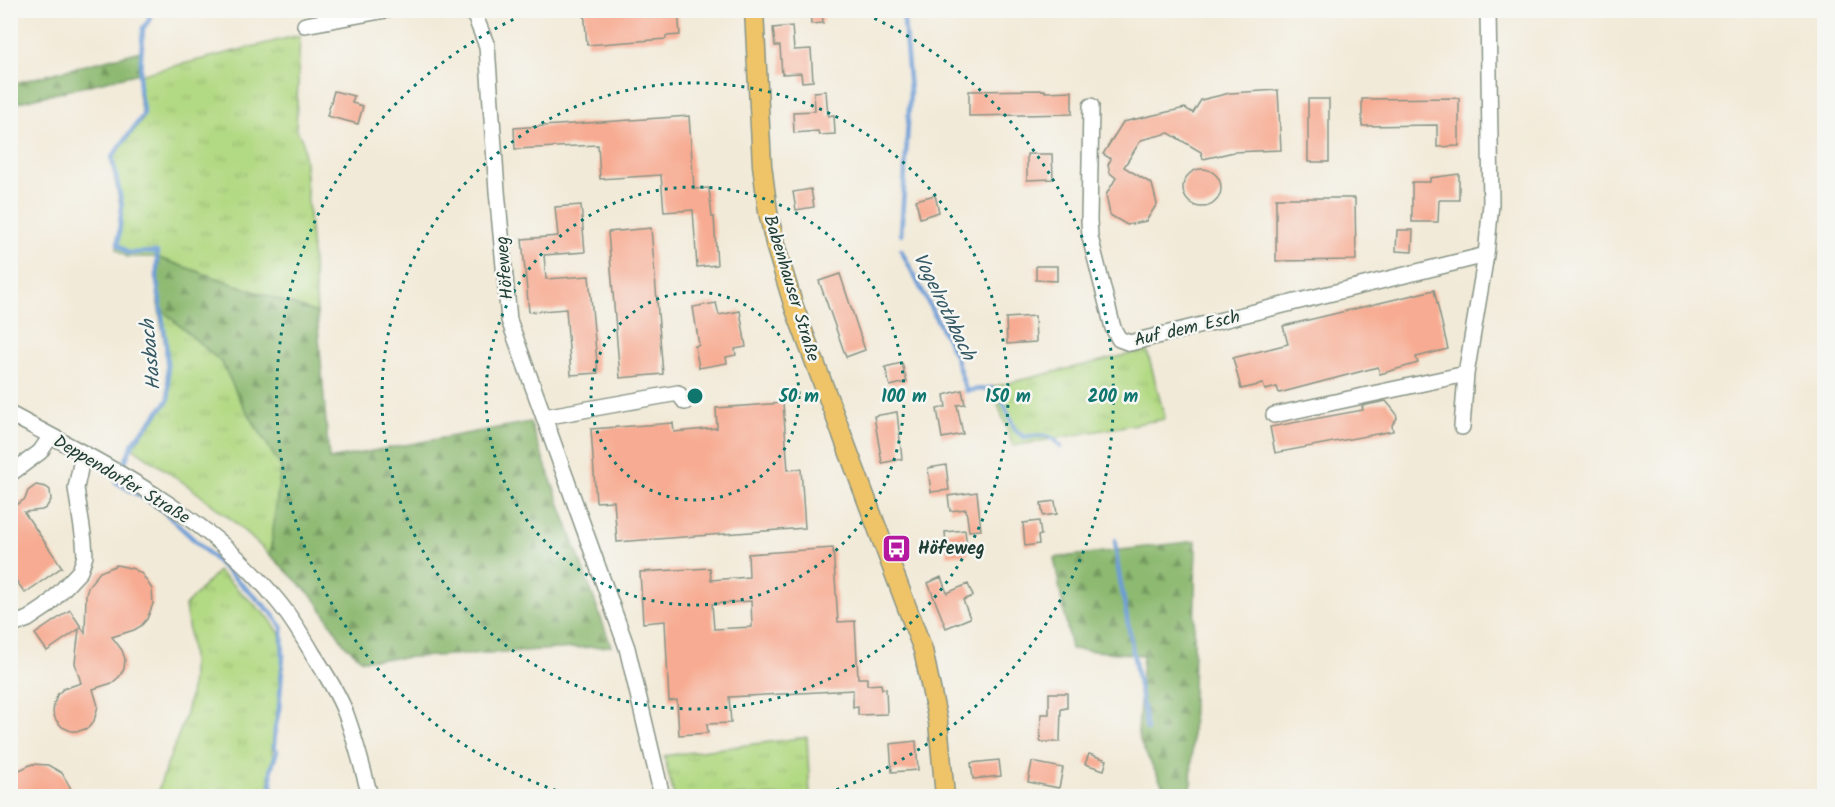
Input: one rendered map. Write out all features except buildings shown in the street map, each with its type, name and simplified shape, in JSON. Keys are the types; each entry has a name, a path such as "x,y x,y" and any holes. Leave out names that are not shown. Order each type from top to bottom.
{"main road":[{"name":"Babenhauser Straße","path":"754,10 762,165 768,212 776,248 798,318 924,650 938,722 945,796"}],"street":[{"path":"305,26 386,10"},
{"path":"1462,427 1466,374 1486,255 1491,204 1488,10"},
{"name":"Höfeweg","path":"473,12 488,46 497,191 509,320 627,648 662,796"},
{"name":"Auf dem Esch","path":"1091,106 1090,237 1113,328 1119,339 1130,343 1486,255"},
{"path":"1274,415 1466,374"},
{"path":"544,417 678,393 685,402"},
{"name":"Deppendorfer Straße","path":"10,414 114,470 184,514 222,543 251,571 280,604 308,645 343,707 355,738 370,796"},
{"path":"10,474 40,452 51,436"},
{"path":"10,626 28,619 45,607 80,571 85,556 76,489 83,453"}],"green space":[{"path":"300,35 296,129 303,142 317,313 156,257 127,257 117,249 121,209 111,161 143,119 138,94 140,73"},
{"path":"141,51 140,73 11,104 11,84"},
{"path":"156,257 317,313 329,459 530,422 611,646 362,660 344,644 315,599 270,555 281,467 240,400 222,363 160,308"},
{"path":"158,304 222,363 240,400 281,467 270,555 232,520 132,447 168,403 165,346"},
{"path":"1147,350 1165,419 1013,446 992,387"},
{"path":"1196,541 1191,796 1188,796 1164,788 1142,746 1138,733 1143,655 1071,649 1054,558"},
{"path":"218,571 269,618 280,634 282,662 273,736 272,753 275,758 269,775 270,796 157,796 183,723 191,686 192,659 185,606"},
{"path":"807,737 810,796 674,796 664,756"}],"waterway":[{"name":"Hasbach","path":"149,10 150,19 143,28 139,89 144,114 112,157 122,205 118,244 128,253 157,252 157,282 166,342 169,399 133,443 116,482 159,507 271,612 282,627 283,656 275,729 274,747 277,751 271,769 272,796"},
{"name":"Vogelrothbach","path":"901,234 910,91 903,10"},
{"name":"Vogelrothbach","path":"901,250 955,355 966,391 990,388 999,392 1015,430 1024,437 1040,435 1049,437 1061,447"},
{"name":"Vogelrothbach","path":"1115,540 1147,730"}],"place":[{"name":"Höfeweg","path":"897,548"}]}
